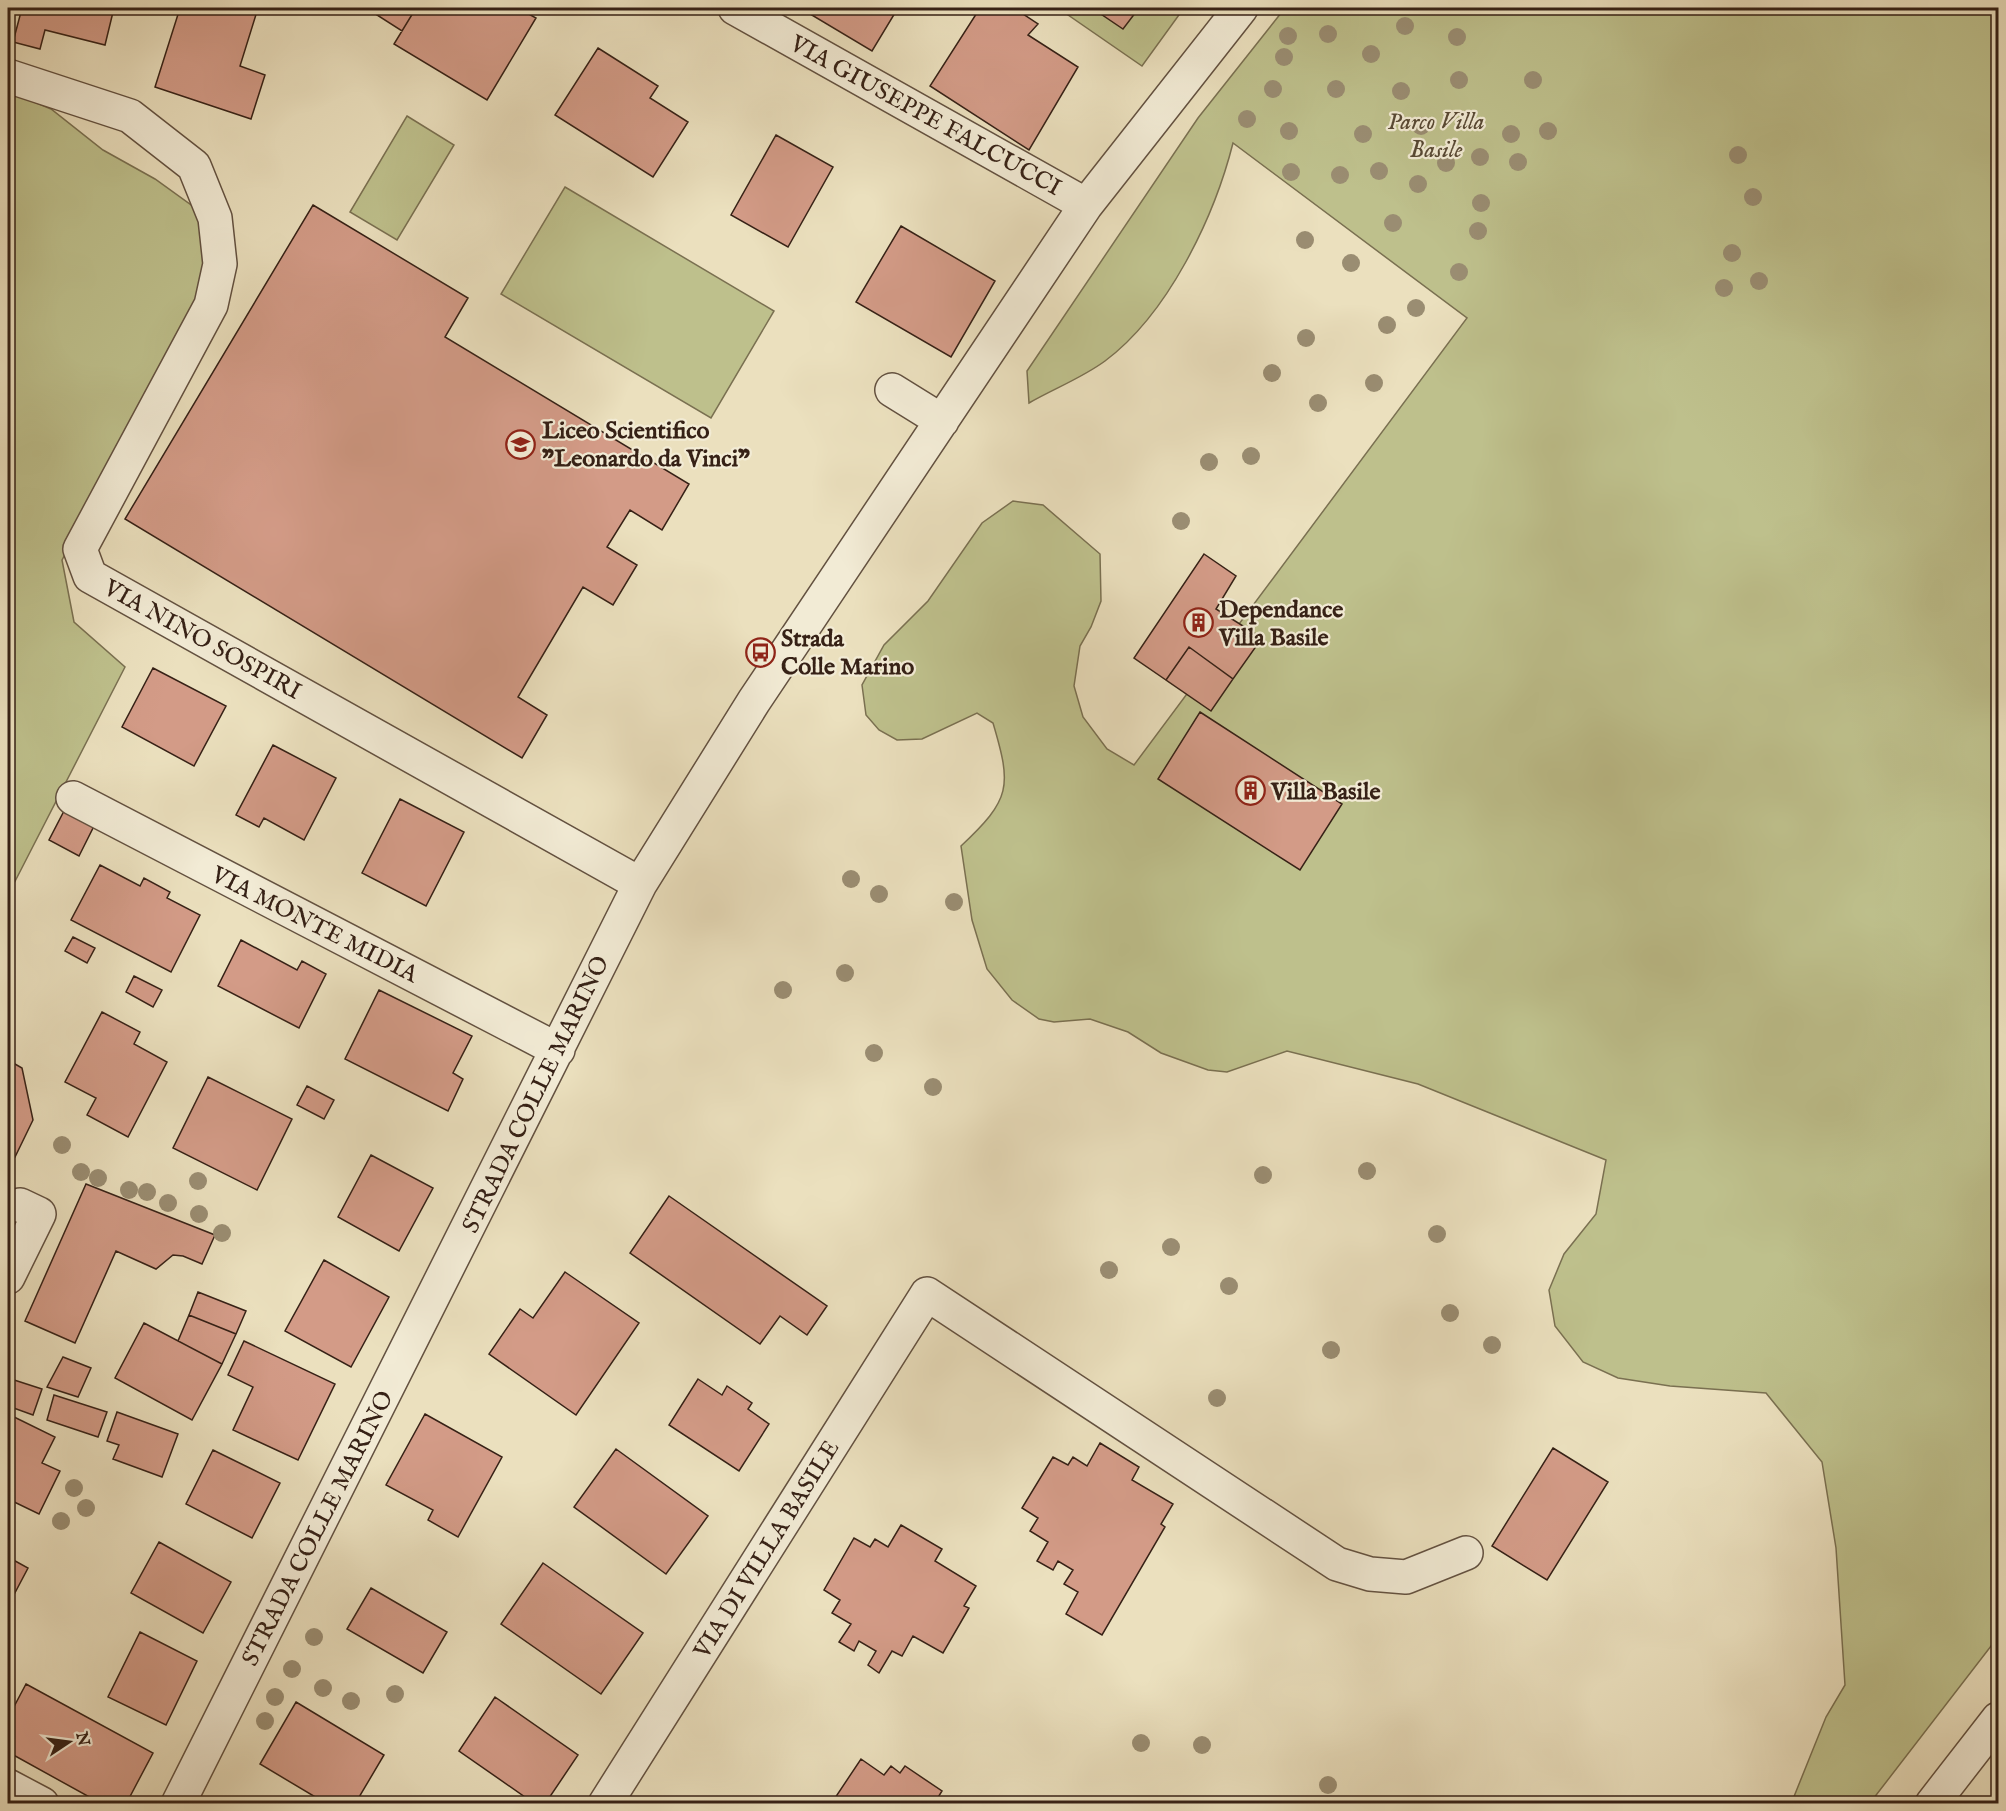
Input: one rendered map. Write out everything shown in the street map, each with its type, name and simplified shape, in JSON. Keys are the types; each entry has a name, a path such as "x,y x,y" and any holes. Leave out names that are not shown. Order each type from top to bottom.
{"street":[{"name":"VIA GIUSEPPE FALCUCCI","path":"735,8 1086,205"},
{"name":"STRADA COLLE MARINO","path":"178,1803 640,884 754,701 1086,205 1241,8"},
{"name":"VIA NINO SOSPIRI","path":"8,76 130,116 194,166 215,218 220,264 211,305 80,549 90,576 640,884"},
{"path":"892,390 942,421"},
{"name":"VIA MONTE MIDIA","path":"73,798 558,1050"},
{"path":"8,1276 39,1214 20,1205"},
{"name":"VIA DI VILLA BASILE","path":"605,1803 927,1294 1337,1564 1370,1574 1406,1577 1466,1553"},
{"path":"1932,1803 1998,1719"},
{"path":"8,1786 42,1803"}],"green space":[{"path":"1058,8 1184,8 1142,66"},
{"name":"Parco Villa Basile","path":"1285,8 1998,8 1998,1637 1870,1803 1788,1803 1793,1799 1826,1717 1845,1685 1836,1548 1822,1462 1766,1393 1670,1386 1618,1378 1583,1362 1555,1326 1549,1290 1564,1254 1596,1214 1606,1160 1418,1084 1287,1051 1227,1072 1208,1070 1161,1053 1128,1032 1090,1019 1054,1022 1039,1019 1012,1000 987,969 972,920 961,846 990,816 1003,791 1003,763 993,723 977,713 922,739 897,740 879,730 866,715 862,685 884,645 928,601 982,523 1013,501 1043,505 1100,554 1101,601 1091,627 1080,646 1074,686 1083,717 1107,749 1134,765 1467,318 1233,143 1225,172 1201,233 1186,263 1149,318 1105,361 1029,403 1027,371 1198,118"},
{"path":"8,91 51,109 103,150 155,179 198,210 211,280 187,332 62,560 74,622 125,667 8,895"},
{"path":"407,116 454,145 397,240 350,212"},
{"path":"565,187 774,311 711,418 501,294"}],"building":[{"path":"22,8 114,8 105,45 45,30 40,49 13,42"},
{"path":"180,8 258,8 240,66 265,75 251,119 155,87"},
{"path":"366,8 416,8 402,31"},
{"path":"416,8 518,8 536,18 487,100 394,44"},
{"path":"800,8 898,8 872,51"},
{"path":"980,8 1014,8 1038,24 1028,35 1078,67 1029,150 930,86"},
{"path":"1092,8 1139,8 1123,29"},
{"path":"598,48 658,86 650,98 688,122 653,177 555,115"},
{"path":"776,135 833,167 788,247 731,215"},
{"path":"313,205 468,298 445,337 689,484 662,530 630,510 607,547 637,565 613,605 583,587 518,697 547,715 522,758 125,519"},
{"path":"901,226 995,281 951,357 856,302"},
{"name":"Dependance Villa Basile","path":"1204,554 1236,576 1216,609 1262,638 1233,679 1189,647 1166,680 1134,658"},
{"path":"1189,647 1233,679 1211,711 1166,680"},
{"path":"153,668 226,706 194,766 122,727"},
{"name":"Villa Basile","path":"1200,712 1342,804 1300,870 1158,779"},
{"path":"273,745 336,778 304,840 264,818 259,827 236,815"},
{"path":"400,799 464,832 426,906 362,873"},
{"path":"64,811 94,826 79,856 49,840"},
{"path":"100,865 140,886 144,878 170,892 167,898 200,915 171,972 71,920"},
{"path":"73,937 95,948 87,963 65,951"},
{"path":"241,940 297,970 302,961 326,974 299,1028 218,986"},
{"path":"134,976 162,990 153,1007 126,992"},
{"path":"379,990 472,1036 453,1073 463,1079 448,1111 345,1059"},
{"path":"102,1012 140,1032 134,1044 167,1062 128,1137 87,1115 96,1098 65,1082"},
{"path":"8,1060 22,1068 33,1120 15,1157 8,1154"},
{"path":"208,1077 292,1119 257,1190 173,1148"},
{"path":"307,1086 334,1100 324,1119 297,1105"},
{"path":"371,1155 433,1188 399,1251 338,1217"},
{"path":"86,1184 215,1235 202,1264 183,1256 173,1255 156,1269 116,1251 75,1343 25,1321"},
{"path":"669,1196 827,1306 807,1335 780,1316 760,1344 630,1253"},
{"path":"324,1260 389,1297 351,1367 285,1331"},
{"path":"565,1272 639,1323 576,1415 489,1354 520,1309 533,1318"},
{"path":"198,1292 246,1311 236,1334 189,1315"},
{"path":"189,1315 236,1334 222,1364 178,1341"},
{"path":"144,1323 222,1364 192,1420 115,1378"},
{"path":"244,1341 335,1384 298,1460 233,1430 253,1387 228,1375"},
{"path":"63,1357 91,1368 78,1397 47,1387"},
{"path":"8,1378 42,1389 33,1415 8,1406"},
{"path":"698,1379 722,1395 727,1386 752,1403 748,1409 769,1424 739,1471 669,1425"},
{"path":"54,1395 107,1412 98,1437 47,1420"},
{"path":"117,1412 178,1434 162,1477 113,1459 119,1445 107,1441"},
{"path":"8,1414 55,1437 42,1463 60,1471 39,1514 8,1499"},
{"path":"425,1414 502,1457 458,1537 428,1520 433,1510 386,1485"},
{"path":"1100,1443 1139,1467 1132,1480 1173,1504 1161,1524 1165,1527 1102,1635 1066,1614 1078,1592 1064,1584 1073,1570 1058,1561 1053,1570 1037,1561 1048,1542 1030,1531 1038,1518 1022,1508 1053,1457 1068,1465 1073,1457 1087,1466"},
{"path":"1553,1448 1608,1482 1547,1580 1492,1546"},
{"path":"616,1449 708,1516 666,1574 574,1507"},
{"path":"213,1450 280,1483 252,1538 186,1504"},
{"path":"901,1525 942,1549 935,1561 976,1586 964,1606 969,1608 943,1653 913,1636 902,1656 892,1651 879,1673 868,1665 876,1651 859,1641 854,1651 839,1642 851,1624 832,1613 840,1600 824,1590 854,1538 870,1547 875,1539 888,1547"},
{"path":"159,1542 231,1582 203,1633 131,1593"},
{"path":"8,1557 28,1568 8,1606"},
{"path":"543,1563 643,1633 601,1694 501,1624"},
{"path":"371,1588 447,1632 423,1673 347,1629"},
{"path":"140,1632 197,1661 166,1725 108,1697"},
{"path":"26,1684 153,1753 126,1804 102,1804 8,1752 8,1718"},
{"path":"495,1697 578,1755 545,1804 535,1804 459,1751"},
{"path":"296,1702 384,1755 355,1804 344,1804 335,1799 333,1804 327,1804 260,1764"},
{"path":"861,1759 884,1775 891,1766 900,1773 905,1766 942,1791 934,1804 831,1804"}],"place":[{"name":"Liceo Scientifico \"Leonardo da Vinci\"","path":"521,444"},
{"name":"Dependance Villa Basile","path":"1198,623"},
{"name":"Strada Colle Marino","path":"760,652"},
{"name":"Villa Basile","path":"1250,791"}]}
